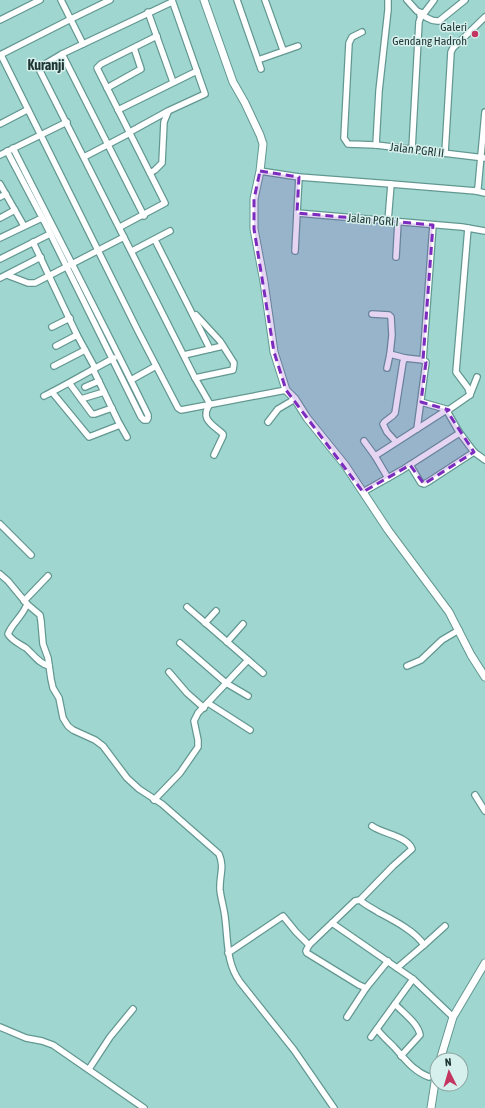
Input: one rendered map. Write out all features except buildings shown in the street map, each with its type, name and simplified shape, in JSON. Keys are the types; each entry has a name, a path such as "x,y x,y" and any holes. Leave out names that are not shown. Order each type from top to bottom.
{"street":[{"path":"0,20 40,0"},
{"path":"62,0 83,44"},
{"path":"110,0 71,18 0,55 174,402 181,410 286,390"},
{"path":"204,0 233,82 260,135 263,149 254,199 254,229 264,282 274,352 286,390 295,399 308,418 345,464 388,530 449,612 471,655 485,677"},
{"path":"237,0 261,69"},
{"path":"265,0 283,50"},
{"path":"376,145 379,91 388,0"},
{"path":"407,0 417,11 430,20 439,21 465,0"},
{"path":"412,149 419,22 421,14 425,12 434,0"},
{"path":"84,157 168,111 205,94 172,1 62,54 40,67 40,71 195,378 210,404"},
{"path":"148,12 173,82"},
{"path":"445,153 451,52 453,48 485,17"},
{"name":"Jalan PGRI II","path":"362,32 352,37 349,43 344,138 348,144 376,145 483,158"},
{"path":"120,227 144,216 165,203 97,69 98,66 157,36"},
{"path":"258,60 298,46"},
{"path":"107,88 141,69 134,48"},
{"path":"62,54 144,216"},
{"path":"118,110 197,71"},
{"path":"0,124 27,110"},
{"path":"150,173 162,163 164,122 168,111"},
{"path":"476,191 478,188 483,158 485,112"},
{"path":"0,155 66,122"},
{"path":"10,150 131,380 148,415 147,420 144,420 141,417 112,359 70,265 50,234 10,150"},
{"path":"260,171 299,177 476,191 485,193"},
{"path":"295,250 299,177"},
{"path":"0,184 3,195 15,210 24,226"},
{"path":"388,221 390,184"},
{"path":"0,218 15,210"},
{"name":"Jalan PGRI I","path":"297,213 468,228 485,231"},
{"path":"0,238 42,218"},
{"path":"396,258 398,222"},
{"path":"418,429 426,362 423,360 433,225"},
{"path":"468,228 456,372 468,388 470,395"},
{"path":"132,251 170,232"},
{"path":"0,259 50,234"},
{"path":"7,275 28,283 35,283 124,237"},
{"path":"156,240 210,349"},
{"path":"33,242 127,437"},
{"path":"0,278 41,257"},
{"path":"191,310 223,346 234,363 233,370 195,378"},
{"path":"372,314 389,315 391,317 392,335 388,368"},
{"path":"52,327 70,318"},
{"path":"56,346 77,335"},
{"path":"184,355 223,346"},
{"path":"54,366 85,350"},
{"path":"390,354 405,358 423,360"},
{"path":"44,396 70,384 118,356"},
{"path":"396,442 383,424 395,413 402,366 405,358"},
{"path":"131,380 156,366"},
{"path":"375,456 448,411 470,395 477,377"},
{"path":"85,387 99,381"},
{"path":"70,384 94,414 112,408"},
{"path":"52,392 89,437 120,425"},
{"path":"81,399 104,392"},
{"path":"268,422 278,409 295,399"},
{"path":"421,402 448,411 459,432 474,452 485,460"},
{"path":"210,404 205,413 208,420 224,436 214,455"},
{"path":"363,492 410,465 459,432"},
{"path":"364,441 388,478"},
{"path":"410,465 421,483 424,484 474,452"},
{"path":"0,524 31,555"},
{"path":"0,574 8,581 25,603 40,615 43,644 48,658 53,688 59,698 63,718 68,726 73,730 95,740 103,746 128,778 139,789 162,804 218,854 222,862 220,891 227,934 228,953 236,977 294,1050 334,1108"},
{"path":"48,576 25,603 25,610 8,634 10,638 26,648 45,665 49,666"},
{"path":"187,607 263,673"},
{"path":"205,623 216,611"},
{"path":"227,642 243,624"},
{"path":"407,666 421,660 442,640 459,630"},
{"path":"180,643 226,683 248,696"},
{"path":"154,800 180,773 198,747 198,740 194,726 194,721 198,713 248,660"},
{"path":"170,672 187,693 250,730"},
{"path":"475,795 485,811"},
{"path":"366,988 307,954 306,952 309,945 355,901 360,900 392,866 412,849 411,846 392,834 378,830 372,826"},
{"path":"360,900 411,932 420,939 424,945"},
{"path":"228,953 283,916 309,945"},
{"path":"332,923 413,979 453,1017"},
{"path":"397,968 445,926"},
{"path":"347,1017 366,988 388,961"},
{"path":"442,1052 453,1017 485,963"},
{"path":"371,1037 413,979"},
{"path":"396,1004 414,1023 419,1030 420,1035 402,1056"},
{"path":"89,1069 110,1037 133,1009"},
{"path":"0,1027 26,1038 50,1044 89,1069 144,1108"},
{"path":"377,1029 416,1070 429,1076"},
{"path":"431,1108 433,1092"}],"highlighted area":[{"path":"260,171 299,177 297,213 433,225 423,360 426,362 421,402 449,410 447,411 474,452 424,484 410,465 363,492 286,390 274,352 254,229 254,199"}],"place":[{"name":"Galeri Gendang Hadroh","path":"475,34"}],"district":[{"name":"Kuranji","path":"46,65"}]}
